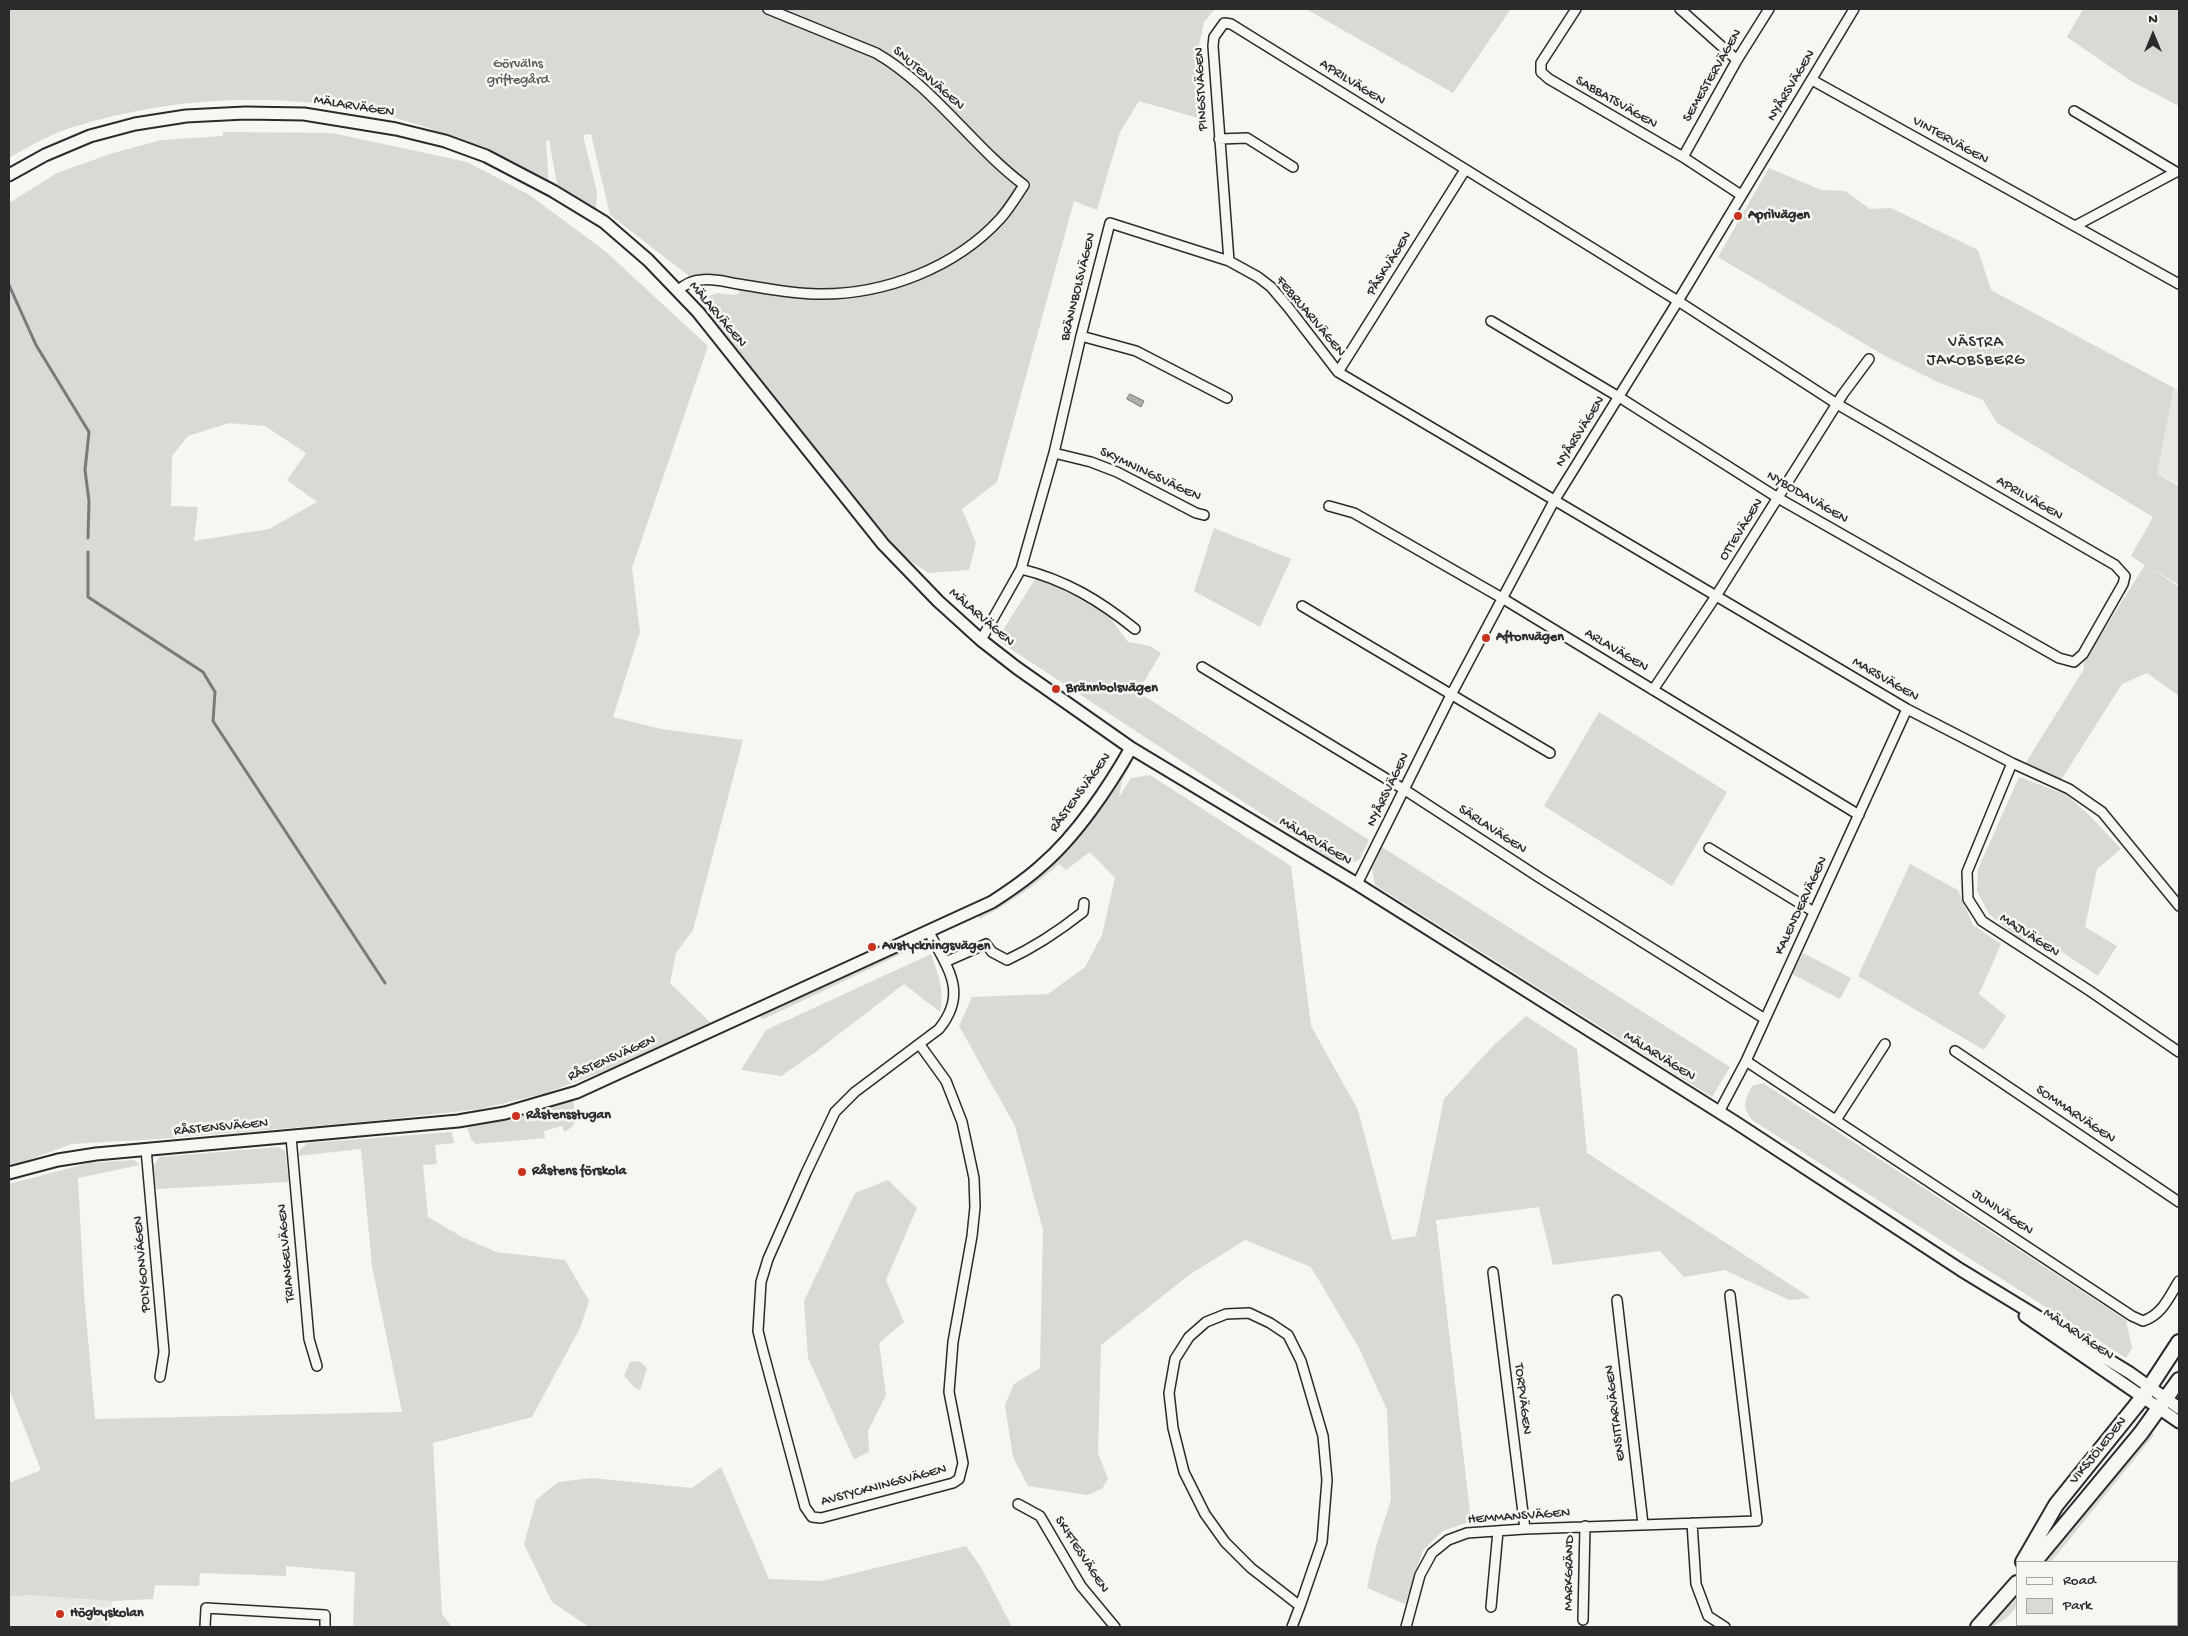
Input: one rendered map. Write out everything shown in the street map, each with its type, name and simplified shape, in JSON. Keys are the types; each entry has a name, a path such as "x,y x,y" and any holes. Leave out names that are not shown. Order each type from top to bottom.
{"main road":[{"name":"VIKSJÖLEDEN","path":"2024,1561 2056,1505 2146,1392 2179,1342"},
{"name":"VIKSJÖLEDEN","path":"2035,1561 2163,1404 2179,1380"},
{"path":"2000,1604 2016,1576"},
{"path":"1978,1627 2016,1584"}],"street":[{"name":"SNUTENVÄGEN","path":"677,291 684,285 699,280 714,280 776,290 817,294 859,292 897,283 933,268 969,246 1000,219 1024,185 1012,176 948,112 889,61 876,53 768,9"},
{"name":"SABBATSVÄGEN","path":"1576,9 1542,63 1541,72 1549,79 1683,157 1741,195"},
{"path":"1680,9 1737,60"},
{"name":"SEMESTERVÄGEN","path":"1683,157 1737,60 1769,9"},
{"name":"NYÅRSVÄGEN","path":"1357,884 1451,695 1554,501 1678,302 1854,9"},
{"name":"PINGSTVÄGEN","path":"1229,261 1219,139 1214,37 1224,23 1234,26"},
{"name":"APRILVÄGEN","path":"1234,26 1678,302 1837,404 2116,565 2125,576 2123,584 2102,622"},
{"name":"VINTERVÄGEN","path":"1812,80 2179,284"},
{"path":"2074,111 2176,172 2074,226"},
{"name":"MÄLARVÄGEN","path":"9,175 45,155 90,136 135,124 186,116 245,113 304,114 350,120 445,141 486,156 536,181 604,222 648,260 698,312 883,544 938,601 981,640 1131,748 1357,884 1719,1112 1961,1270 2058,1340 2146,1392 2163,1404 2179,1422"},
{"name":"PINGSTVÄGEN","path":"1219,139 1247,138 1293,167"},
{"name":"PÅSKVÄGEN","path":"1338,372 1465,170"},
{"name":"FEBRUARIVÄGEN","path":"1110,223 1229,261 1258,277 1271,287 1338,372 1554,501"},
{"name":"BRÄNNBOLSVÄGEN","path":"981,640 1021,569 1054,453 1080,336 1110,223"},
{"name":"NYBODAVÄGEN","path":"1491,321 1618,397 1778,498 2059,658 2074,662 2082,654 2102,622"},
{"path":"1080,336 1136,352 1227,398"},
{"name":"OTTEVÄGEN","path":"1653,690 1716,596 1837,404 1868,359"},
{"name":"SKYMNINGSVÄGEN","path":"1054,453 1091,462 1117,472 1188,509 1204,515"},
{"name":"MARSVÄGEN","path":"1554,501 1907,709 2012,763 2069,789 2102,812 2179,906"},
{"name":"ARLAVÄGEN","path":"1329,506 1354,513 1502,598 1858,815"},
{"path":"1021,569 1046,576 1085,593 1105,605 1136,629"},
{"path":"1302,606 1550,753"},
{"name":"SÄRLAVÄGEN","path":"1202,667 1404,790 1765,1019"},
{"name":"KALENDERVÄGEN","path":"1719,1112 1746,1061 1907,709"},
{"name":"RÅSTENSVÄGEN","path":"9,1173 58,1160 96,1154 458,1122 506,1113 577,1092 992,902 1042,865 1061,847 1082,822 1131,748"},
{"name":"MAJVÄGEN","path":"2012,763 1967,872 1968,900 1982,921 2090,991 2179,1052"},
{"path":"1709,848 1814,912"},
{"path":"945,962 986,944 992,952 1007,960 1030,949 1059,931 1083,912 1084,904"},
{"name":"AVSTYCKNINGSVÄGEN","path":"920,1044 946,1081 962,1122 974,1178 975,1207 972,1236 953,1342 949,1392 963,1463 959,1479 953,1483 821,1518 812,1517 805,1507 758,1331 761,1282 768,1259 806,1172 836,1112 855,1092 939,1029 950,1016 954,1000 953,981 929,932"},
{"path":"1836,1120 1885,1044"},
{"name":"SOMMARVÄGEN","path":"1955,1051 2179,1202"},
{"name":"JUNIVÄGEN","path":"1746,1061 2132,1316 2143,1321 2154,1318 2162,1309 2179,1281"},
{"name":"TRIANGELVÄGEN","path":"291,1138 309,1339 317,1366"},
{"name":"POLYGONVÄGEN","path":"146,1150 164,1352 160,1377"},
{"name":"TORPVÄGEN","path":"1493,1272 1525,1529"},
{"name":"HEMMANSVÄGEN","path":"1406,1627 1420,1575 1432,1553 1448,1540 1467,1533 1585,1526 1757,1521 1730,1295"},
{"name":"ENSITTARVÄGEN","path":"1617,1300 1642,1524"},
{"path":"1292,1627 1300,1606 1322,1542 1327,1480 1321,1426 1302,1361 1288,1335 1270,1323 1249,1313 1226,1314 1206,1322 1188,1337 1175,1359 1169,1393 1175,1437 1184,1472 1205,1514 1225,1542 1251,1568 1300,1606"},
{"name":"MÄLARVÄGEN","path":"2163,1404 2179,1408"},
{"name":"SKIFTESVÄGEN","path":"1018,1504 1040,1516 1082,1586 1114,1627"},
{"path":"1692,1523 1696,1584 1708,1616 1724,1627"},
{"name":"MARKGRÄND","path":"1583,1620 1585,1526"},
{"path":"1490,1607 1498,1531"},
{"path":"205,1627 206,1608 325,1615 324,1627"}],"shaded area":[{"path":"2174,388 2179,391 2179,484 2157,474"},
{"path":"1130,394 1144,401 1141,407 1127,399"},
{"name":"Högbyskolan","path":"27,1595 112,1601 110,1627 9,1627 9,1597"}],"green space":[{"name":"Görvälns griftegård","path":"9,9 1215,9 1204,22 1197,55 1205,120 1139,101 1120,132 1097,210 1074,201 997,482 962,509 976,543 969,570 928,573 903,556 751,374 700,309 705,298 717,293 734,295 740,293 726,276 702,280 689,276 610,215 591,134 583,135 597,192 596,209 557,184 549,140 546,141 549,187 445,134 400,119 306,102 210,101 162,107 70,128 46,138 9,158"},
{"path":"1306,9 1511,9 1453,93"},
{"path":"2083,9 2179,9 2179,106 2131,81 2067,37"},
{"path":"223,132 332,133 467,162 528,194 605,251 708,346 632,568 640,632 613,717 661,729 743,740 693,930 676,953 670,983 714,1026 613,1068 546,1093 480,1109 362,1122 158,1139 72,1144 9,1167 9,203 57,173 110,154 161,140 223,136","holes":["229,423 265,426 306,453 287,480 317,502 269,529 194,541 198,507 171,506 172,456 188,436"]},
{"path":"1769,168 1821,190 1845,191 1870,209 1891,208 1978,250 1991,290 2174,388 2157,474 2179,486 2179,585 2149,567 2179,587 2179,696 2147,673 2122,684 2061,780 2025,764 2084,669 2083,663 2145,565 2131,556 2153,517 1997,423 1983,400 1940,383 1885,356 1718,257"},
{"path":"1214,528 1291,559 1260,627 1194,591"},
{"path":"1035,579 1062,589 1108,615 1128,642 1150,646 1161,653 1138,692 1369,840 1360,859 1346,865 1329,858 997,640"},
{"path":"1599,712 1727,792 1672,886 1544,806"},
{"path":"1133,760 1122,781 1119,797 1131,778 1150,775 1291,866 1311,1026 1358,1110 1392,1240 1416,1236 1444,1099 1493,1046 1526,1016 1577,1049 1587,1153 1811,1298 1789,1300 1725,1270 1684,1277 1660,1251 1553,1265 1539,1207 1436,1220 1471,1521 1443,1531 1423,1550 1405,1604 1367,1588 1376,1547 1391,1500 1387,1410 1359,1348 1311,1267 1245,1240 1189,1275 1101,1345 1098,1453 1108,1479 1102,1489 1087,1495 1028,1486 1013,1457 1005,1405 1014,1384 1040,1368 1043,1230 1015,1126 959,1026 972,997 1048,994 1085,967 1102,935 1115,878 1090,852 1066,870 1059,864 1021,894 980,919 977,913 1021,887"},
{"path":"2019,777 2067,795 2121,849 2097,869 2085,927 2117,946 2098,976 2033,933 2025,944 1989,914 1977,891 1978,869"},
{"path":"1382,847 1730,1067 1712,1097 1375,885 1372,869"},
{"path":"1910,864 1958,890 1973,925 2001,944 1979,994 2006,1016 1984,1050 1858,976"},
{"path":"917,941 924,943 764,1019 756,1016"},
{"path":"1803,953 1851,978 1840,999 1792,974"},
{"path":"931,954 941,989 940,1012 904,984 813,1054 781,1076 741,1070 766,1030"},
{"path":"1763,1083 2126,1320 2132,1348 2126,1358 1752,1120 1745,1107 1745,1103 1752,1086"},
{"path":"573,1100 576,1120 572,1127 564,1132 562,1126 544,1131 545,1138 476,1144 471,1139 466,1124 523,1115"},
{"path":"452,1132 454,1143 435,1145 437,1164 423,1165 428,1217 464,1238 496,1252 565,1260 589,1301 581,1326 532,1417 433,1443 442,1614 452,1627 353,1627 355,1572 286,1566 286,1576 200,1573 199,1586 155,1585 153,1599 112,1601 27,1595 9,1597 9,1483 41,1470 9,1389 9,1184 89,1163 134,1160 140,1165 78,1178 84,1294 95,1419 402,1412 372,1266 361,1149 298,1156 300,1150 308,1143"},
{"path":"279,1147 285,1151 289,1182 156,1189 153,1167 159,1157"},
{"path":"888,1180 917,1208 886,1280 904,1322 879,1343 886,1395 868,1431 869,1452 854,1459 808,1358 804,1301 855,1193"},
{"path":"639,1361 647,1368 640,1390 635,1388 624,1376 630,1362"},
{"path":"2149,1430 2154,1435 2052,1561 2041,1561"},
{"path":"721,1467 769,1579 822,1581 966,1546 982,1569 1012,1627 589,1627 552,1602 524,1544 536,1500 558,1482 592,1478 692,1488"},
{"path":"2016,1592 2015,1608 2000,1622 1988,1627"},
{"path":"2016,1625 2109,1627 2014,1627"}],"waterway":[{"path":"9,285 36,345 89,432 85,470 89,501 88,538"},
{"path":"88,552 88,597 203,672 215,692 213,721 385,983"}],"place":[{"name":"Aprilvägen","path":"1738,216"},
{"name":"Aftonvägen","path":"1486,638"},
{"name":"Brännbolsvägen","path":"1056,689"},
{"name":"Avstyckningsvägen","path":"872,947"},
{"name":"Råstensstugan","path":"516,1116"},
{"name":"Råstens förskola","path":"522,1172"},
{"name":"Högbyskolan","path":"60,1614"}],"district":[{"name":"VÄSTRA JAKOBSBERG","path":"1976,353"}]}
